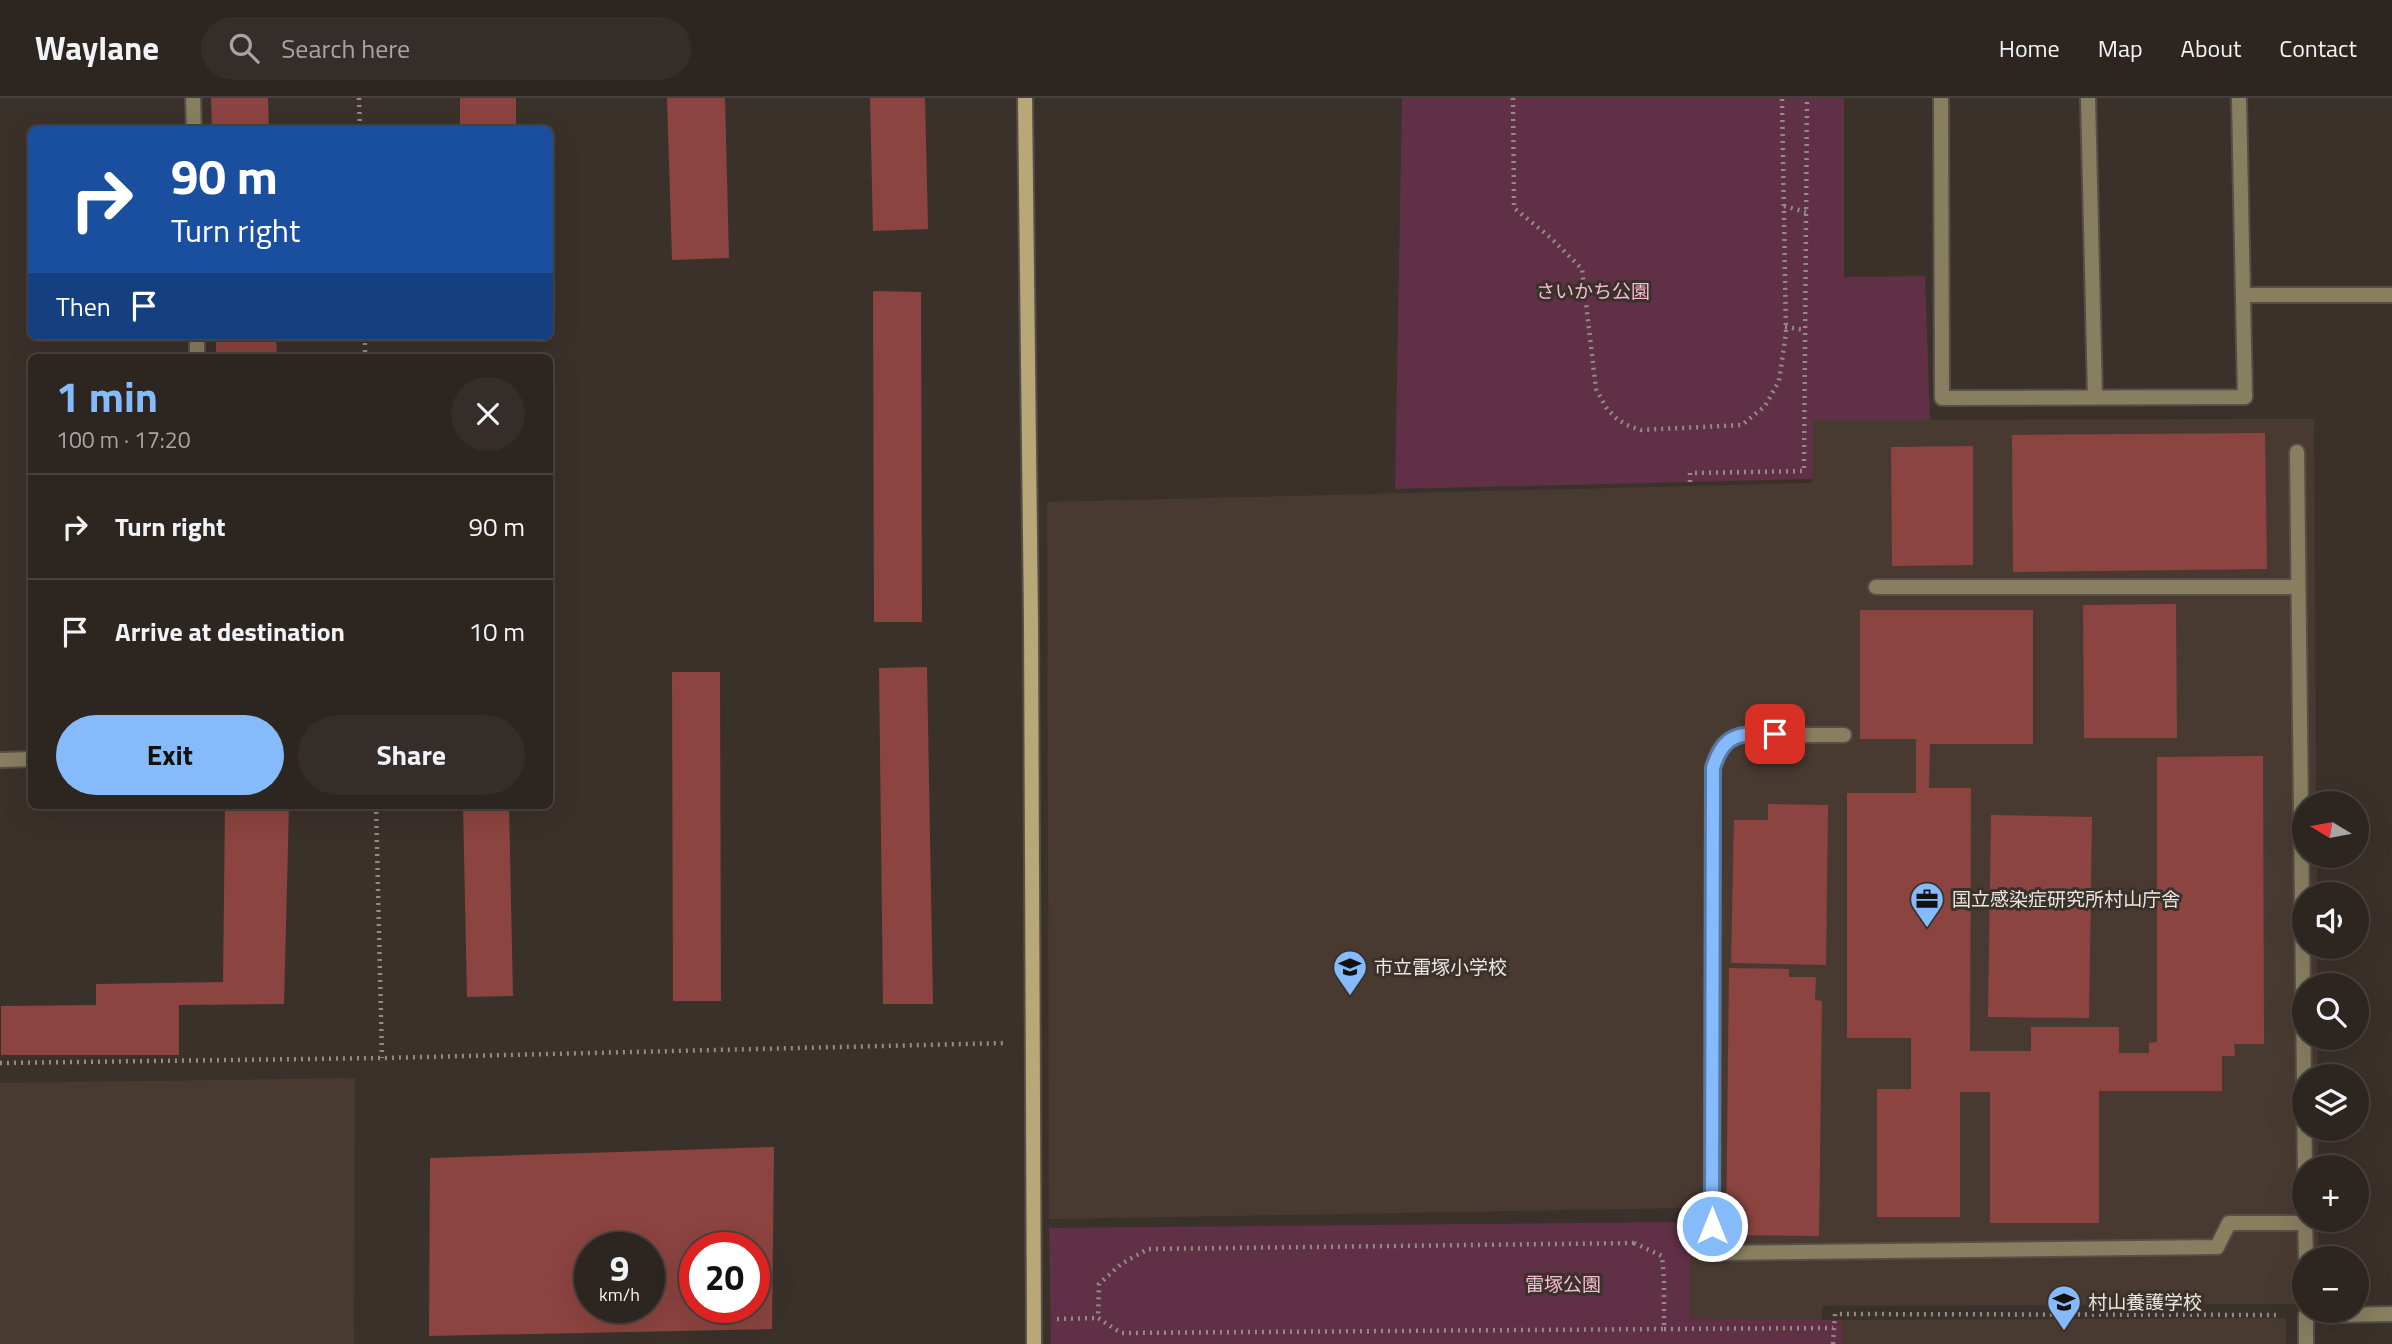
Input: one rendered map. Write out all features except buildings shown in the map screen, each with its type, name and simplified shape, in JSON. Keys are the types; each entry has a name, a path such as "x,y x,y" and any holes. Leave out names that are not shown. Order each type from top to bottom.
{"street":[{"path":"193,98 194,126"},
{"path":"1025,98 1034,1043 1034,1344"},
{"path":"1941,98 1942,398 2245,397 2239,98"},
{"path":"2088,98 2095,398"},
{"path":"2243,295 2392,295"},
{"path":"2297,452 2305,1155"},
{"path":"1876,587 2298,587"},
{"path":"1844,736 1741,735 1728,739 1718,752 1713,768 1712,1253 2217,1247 2229,1223 2292,1221"},
{"path":"0,760 28,759"},
{"path":"2369,1314 2392,1314"},
{"path":"2306,1323 2306,1344"}],"path":[{"path":"359,98 360,126"},
{"path":"1513,98 1514,208 1551,237 1582,269 1596,390 1607,409 1617,419 1641,430 1741,425 1765,406 1779,381 1786,327 1782,98"},
{"path":"1690,482 1690,473 1804,471 1807,98"},
{"path":"1784,206 1806,212"},
{"path":"1786,327 1805,330"},
{"path":"376,809 382,1058"},
{"path":"0,1063 382,1058 1034,1043"},
{"path":"1098,1318 1099,1284 1121,1264 1148,1249 1634,1243 1662,1256 1664,1329"},
{"path":"1833,1344 1835,1314 2292,1313"},
{"path":"1051,1319 1098,1318 1121,1333 1833,1328"}],"shaded area":[{"path":"2314,419 2316,791 2292,791 2292,868 2317,868 2317,882 2292,882 2292,959 2317,959 2317,973 2292,973 2292,1050 2318,1050 2318,1064 2292,1064 2292,1141 2318,1141 2318,1155 2292,1155 2292,1232 2318,1232 2319,1246 2292,1246 2292,1304 1822,1306 1822,1320 1690,1320 1689,1208 1049,1219 1047,502 1812,483 1812,420"},
{"path":"355,1078 354,1344 0,1344 0,1083"},
{"name":"村山養護学校","path":"2286,1318 2286,1344 1842,1344 1842,1320"}],"green space":[{"name":"さいかち公園","path":"1402,98 1844,98 1844,277 1925,276 1930,420 1813,420 1813,479 1395,489"},
{"name":"雷塚公園","path":"1690,1222 1690,1319 1842,1320 1842,1344 1051,1344 1049,1228"}],"place":[{"name":"国立感染症研究所村山庁舎","path":"1927,929"},
{"name":"市立雷塚小学校","path":"1350,997"},
{"name":"村山養護学校","path":"2064,1332"}],"route":[{"path":"1712,1226 1713,768 1718,752 1728,739 1741,735 1775,734"}]}
